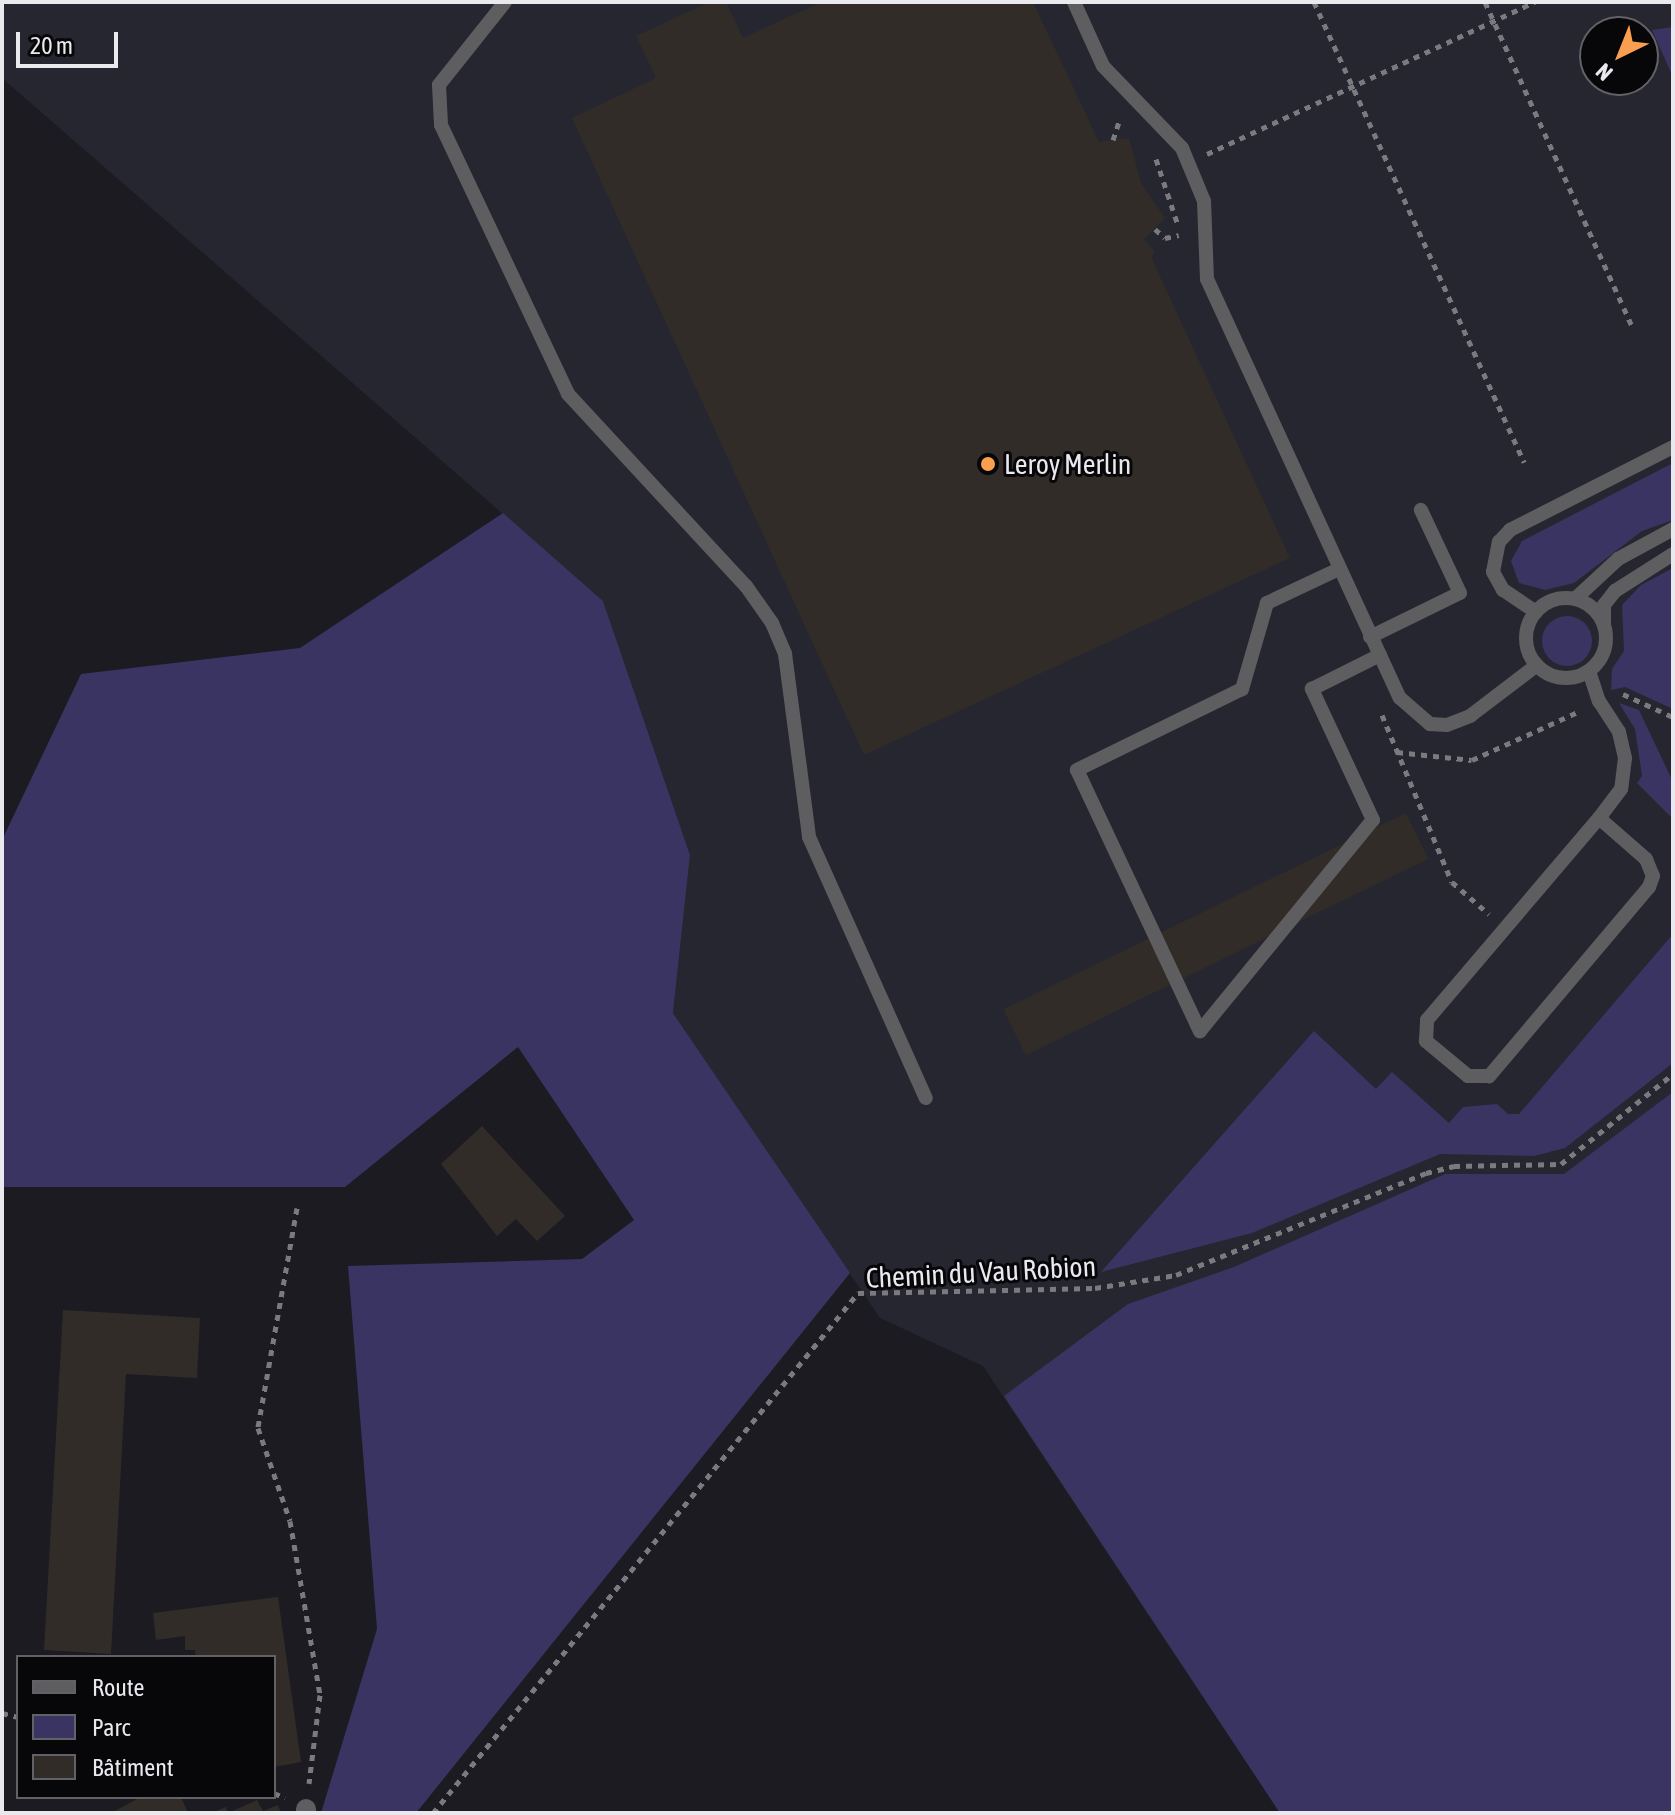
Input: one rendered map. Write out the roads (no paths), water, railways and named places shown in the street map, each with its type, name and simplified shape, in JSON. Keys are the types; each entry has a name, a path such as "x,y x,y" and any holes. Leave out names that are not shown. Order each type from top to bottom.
{"lane":[{"path":"505,2 439,85 441,125 568,394 746,586 772,623 785,654 809,837 926,1098"},
{"path":"1074,2 1103,66 1160,120 1188,162 1204,201 1207,279 1400,698 1412,714 1430,724 1447,725 1470,716 1537,665"},
{"path":"1536,612 1503,590 1493,572 1499,542 1510,530 1673,447"},
{"path":"1370,637 1460,593 1421,510"},
{"path":"1575,599 1618,559 1673,529"},
{"path":"1604,624 1589,604 1560,598 1536,612 1527,646 1537,665 1568,678 1589,671 1605,649 1604,605 1615,591 1673,554"},
{"path":"1339,569 1267,603 1242,689 1077,770 1200,1031 1373,820 1312,689 1380,655"},
{"path":"1589,671 1599,701 1619,732 1625,758 1621,789 1423,1030 1426,1041 1479,1079 1489,1076 1649,887 1653,876 1646,859 1599,818"}],"place":[{"name":"Leroy Merlin","path":"988,464"}]}
